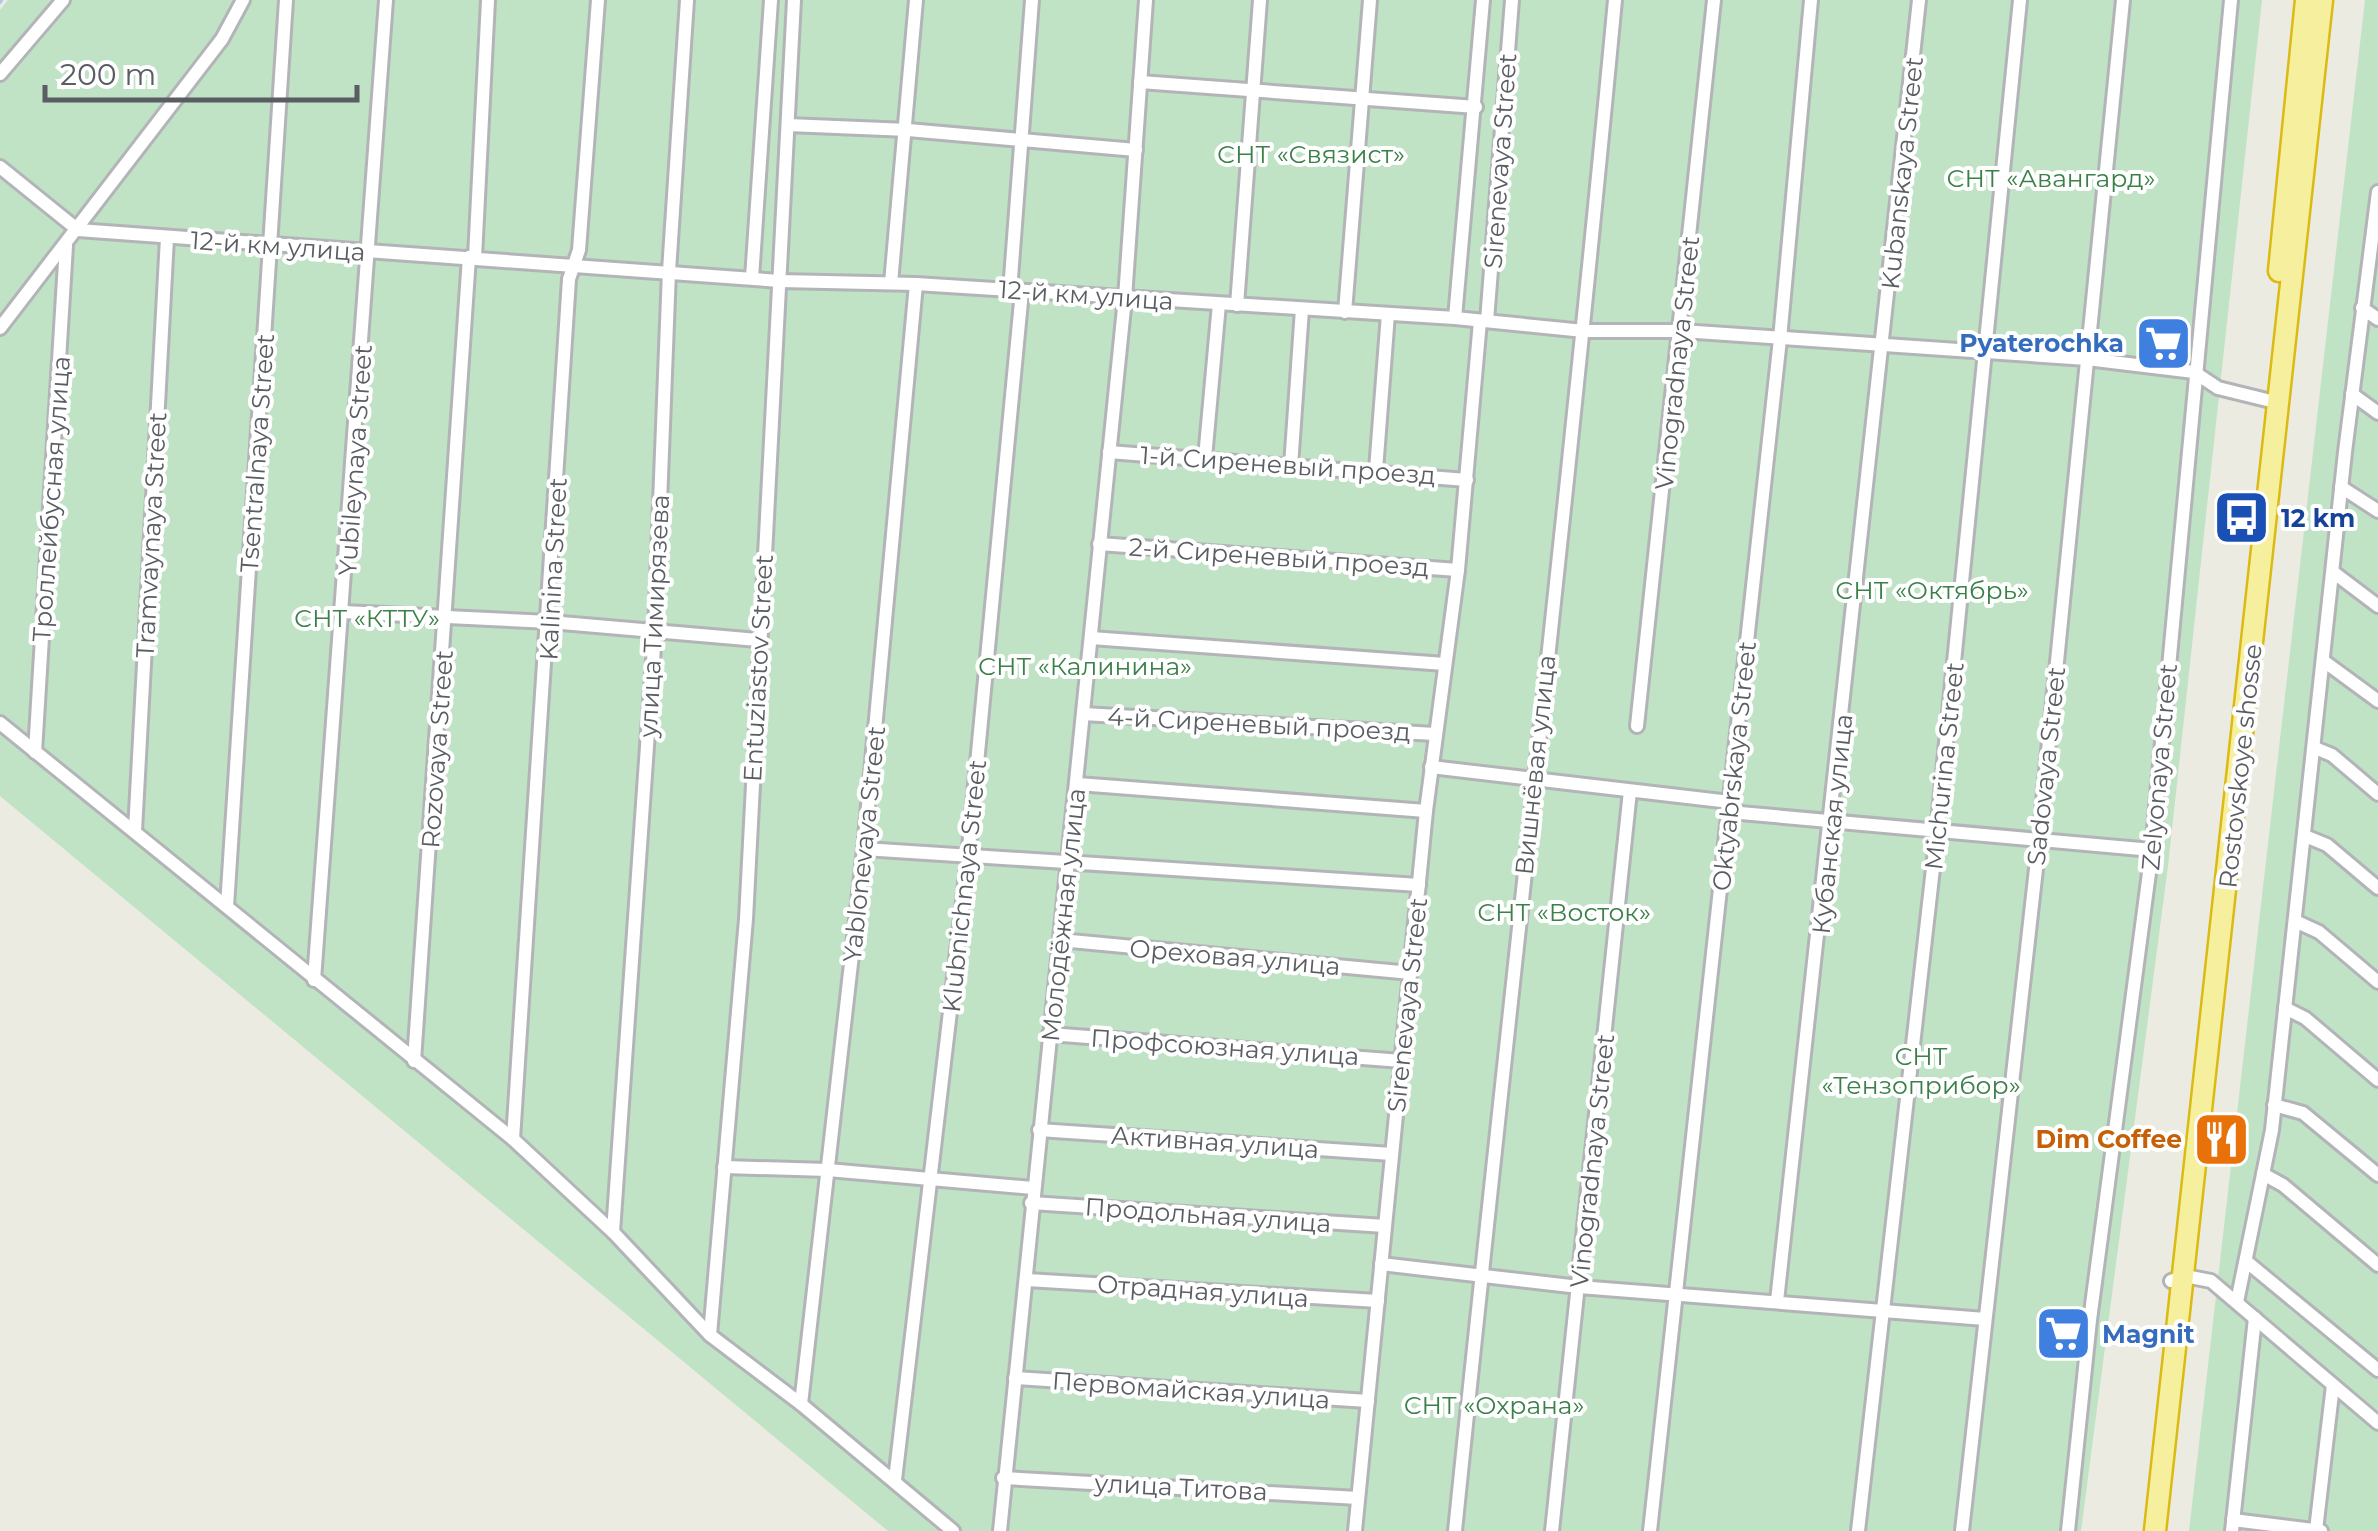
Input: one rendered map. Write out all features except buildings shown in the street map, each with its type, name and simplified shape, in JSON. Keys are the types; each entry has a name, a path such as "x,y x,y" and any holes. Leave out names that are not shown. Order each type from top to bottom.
{"highway":[{"name":"Rostovskoye shosse","path":"2273,402 2306,0"},
{"name":"Rostovskoye shosse","path":"2155,1531 2178,1278 2273,402 2322,0"},
{"name":"Rostovskoye shosse","path":"2143,1531 2178,1278"}],"street":[{"path":"0,74 63,0"},
{"path":"0,328 222,39 242,0"},
{"name":"Tsentralnaya Street","path":"226,906 286,0"},
{"name":"Yubileynaya Street","path":"314,980 386,0"},
{"name":"Rozovaya Street","path":"414,1061 488,0"},
{"name":"Kalinina Street","path":"513,1139 550,622 569,279 579,250 598,0"},
{"name":"улица Тимирязева","path":"614,1232 655,632 669,271 686,0"},
{"path":"752,278 771,0"},
{"name":"Entuziastov Street","path":"710,1335 746,919 794,0"},
{"path":"891,283 908,130 916,0"},
{"name":"Klubnichnaya Street","path":"896,1480 968,858 1016,291 1032,0"},
{"name":"Молодёжная улица","path":"1000,1531 1126,298 1146,0"},
{"path":"1237,305 1260,0"},
{"path":"1345,312 1370,0"},
{"path":"1454,318 1484,0"},
{"name":"Sirenevaya Street","path":"1355,1531 1426,811 1458,570 1484,321 1512,0"},
{"name":"Вишнёвая улица","path":"1454,1531 1584,330 1615,0"},
{"name":"Vinogradnaya Street","path":"1636,726 1682,331 1714,0"},
{"name":"Oktyabrskaya Street","path":"1650,1531 1780,339 1810,0"},
{"name":"Kubanskaya Street","path":"1884,346 1919,0"},
{"name":"Michurina Street","path":"1858,1531 1937,833 2020,0"},
{"name":"Sadovaya Street","path":"1962,1531 2039,842 2122,0"},
{"name":"Zelyonaya Street","path":"2068,1531 2090,1320 2152,850 2231,0"},
{"path":"1140,82 1476,107"},
{"path":"788,125 908,130 1136,150"},
{"path":"0,167 78,230"},
{"path":"2238,1302 2274,1105 2341,488 2378,192"},
{"name":"12-й км улица","path":"78,230 780,281 916,284 1454,318 1584,330 1682,331 2087,359 2194,372 2218,388 2273,402"},
{"name":"Tramvaynaya Street","path":"135,831 167,238"},
{"name":"Троллейбусная улица","path":"35,752 66,246"},
{"name":"Yablonevaya Street","path":"801,1404 864,848 916,284"},
{"path":"1205,458 1219,304"},
{"path":"2362,308 2378,319"},
{"path":"1291,466 1302,309"},
{"path":"1376,470 1388,314"},
{"name":"Кубанская улица","path":"1778,1301 1884,346"},
{"path":"2352,394 2378,414"},
{"name":"1-й Сиреневый проезд","path":"1109,452 1467,480"},
{"path":"2341,488 2378,511"},
{"name":"2-й Сиреневый проезд","path":"1100,544 1458,570"},
{"path":"2334,572 2378,606"},
{"path":"343,612 550,622 758,640"},
{"path":"1090,638 1445,664"},
{"path":"2325,662 2378,702"},
{"name":"4-й Сиреневый проезд","path":"1084,714 1435,734"},
{"path":"0,723 513,1139 614,1232 710,1335 896,1480 953,1531"},
{"path":"2315,748 2332,754 2378,794"},
{"path":"1431,767 1832,822 2152,850"},
{"path":"1078,784 1426,811"},
{"name":"Vinogradnaya Street","path":"1552,1531 1630,792"},
{"path":"2305,836 2327,845 2378,888"},
{"path":"864,848 968,858 1419,885"},
{"path":"2295,921 2319,932 2378,982"},
{"name":"Ореховая улица","path":"1060,940 1410,974"},
{"path":"2285,1008 2305,1018 2378,1080"},
{"name":"Профсоюзная улица","path":"1049,1034 1402,1060"},
{"path":"2274,1105 2304,1113 2378,1175"},
{"name":"Активная улица","path":"1038,1130 1392,1154"},
{"path":"724,1168 828,1170 1033,1188"},
{"path":"2263,1174 2283,1185 2378,1265"},
{"name":"Продольная улица","path":"1031,1204 1385,1226"},
{"path":"2246,1262 2378,1370"},
{"path":"1381,1264 1481,1278 1985,1319"},
{"path":"2178,1278 2210,1281 2378,1423"},
{"name":"Отрадная улица","path":"1027,1280 1378,1302"},
{"path":"2255,1318 2232,1526 2318,1531 2333,1386"},
{"name":"Первомайская улица","path":"1015,1378 1368,1401"},
{"name":"улица Титова","path":"1003,1478 1358,1498"}],"green space":[{"path":"8,0 2262,0 2168,866 2081,1531 888,1531 0,796 0,10"},
{"path":"2365,0 2378,0 2378,1531 2189,1531"}],"place":[{"name":"Pyaterochka","path":"2163,343"},
{"name":"12 km","path":"2242,518"},
{"name":"Dim Coffee","path":"2221,1139"},
{"name":"Magnit","path":"2063,1334"}],"park label":[{"name":"СНТ «Связист»","path":"1311,154"},
{"name":"СНТ «Авангард»","path":"2051,178"},
{"name":"СНТ «Октябрь»","path":"1932,590"},
{"name":"СНТ «КТТУ»","path":"367,618"},
{"name":"СНТ «Калинина»","path":"1085,666"},
{"name":"СНТ «Восток»","path":"1564,912"},
{"name":"СНТ «Тензоприбор»","path":"1921,1070"},
{"name":"СНТ «Охрана»","path":"1494,1405"}]}
